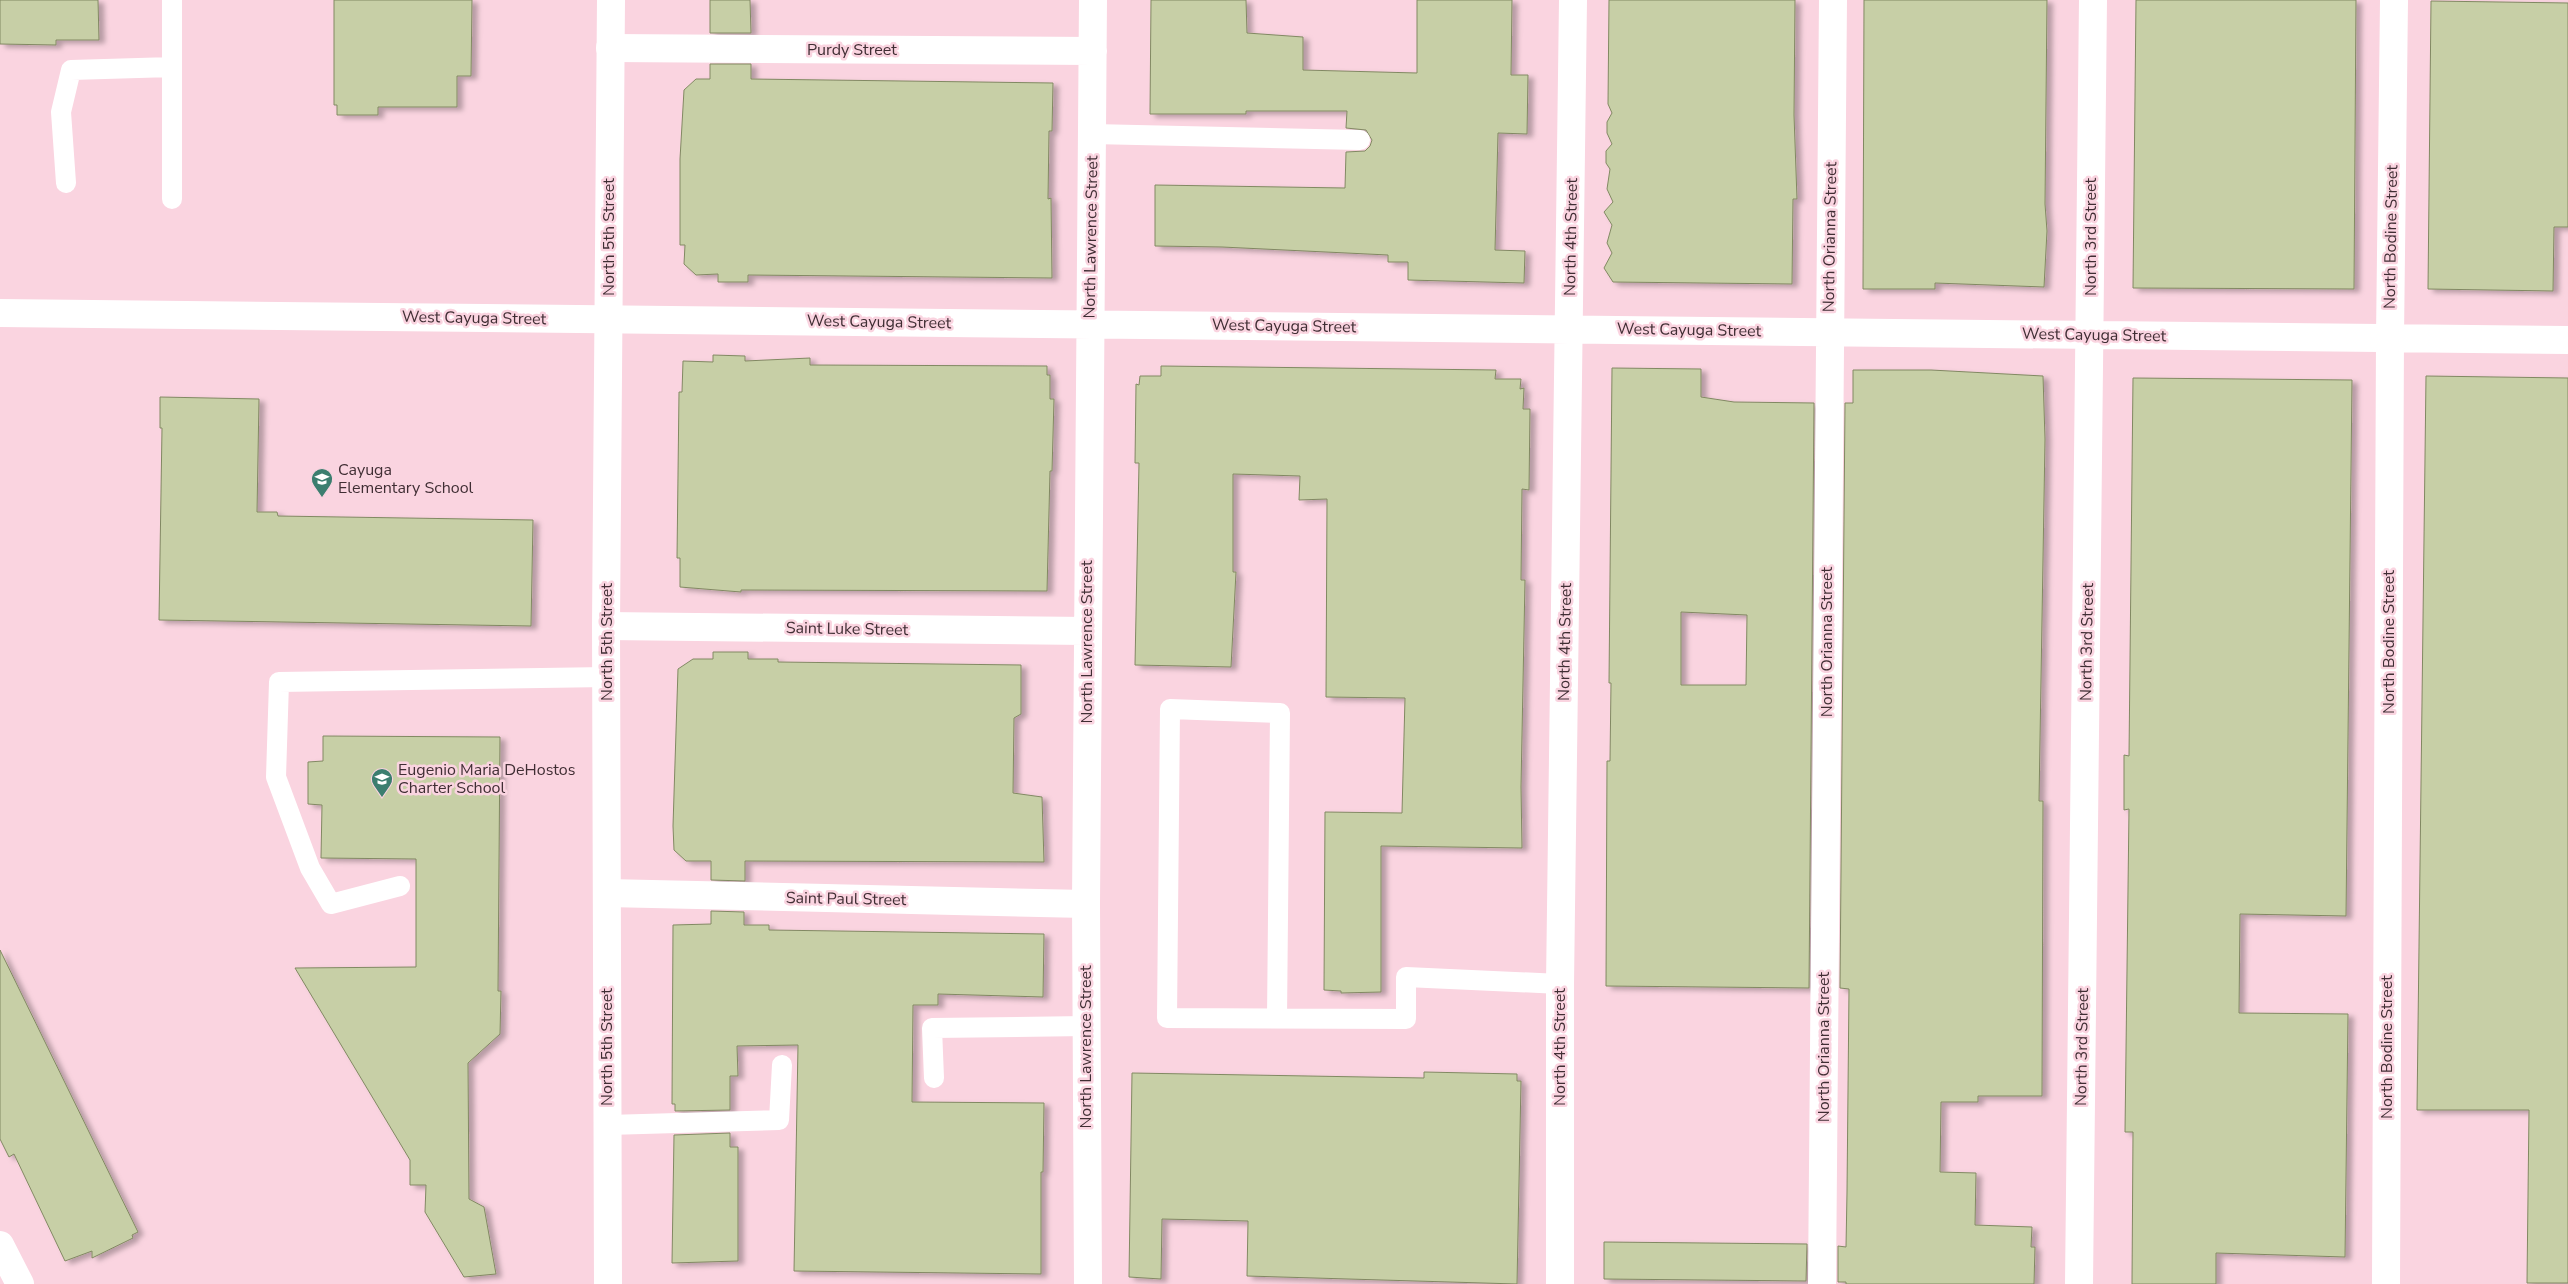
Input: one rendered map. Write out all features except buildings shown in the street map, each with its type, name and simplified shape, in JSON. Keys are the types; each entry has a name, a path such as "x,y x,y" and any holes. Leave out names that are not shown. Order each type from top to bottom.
{"street":[{"name":"North 5th Street","path":"608,1284 606,626 611,0"},
{"name":"North Lawrence Street","path":"1088,1284 1086,1026 1087,632 1093,0"},
{"name":"North 4th Street","path":"1560,1284 1560,984 1573,0"},
{"name":"North Orianna Street","path":"1822,1284 1833,0"},
{"name":"North 3rd Street","path":"2079,1284 2093,0"},
{"name":"North Bodine Street","path":"2386,1284 2390,338 2394,0"},
{"name":"Purdy Street","path":"610,48 1093,51"},
{"name":"West Cayuga Street","path":"6,313 2568,340"},
{"name":"Saint Luke Street","path":"606,626 1087,632"},
{"name":"Saint Paul Street","path":"607,893 1086,904"},
{"path":"0,1245 20,1284"}],"lane":[{"path":"172,0 172,200"},
{"path":"66,183 61,112 71,70 172,67"},
{"path":"1092,134 1360,140"},
{"path":"400,886 331,904 310,868 276,778 279,682 606,677"},
{"path":"1277,1018 1280,713 1170,709 1167,1018 1406,1020 1406,977 1560,984"},
{"path":"934,1078 932,1028 1086,1026"},
{"path":"608,1125 779,1120 782,1065"}],"place":[{"name":"Cayuga Elementary School","path":"322,498"},
{"name":"Eugenio Maria DeHostos Charter School","path":"382,798"}]}
